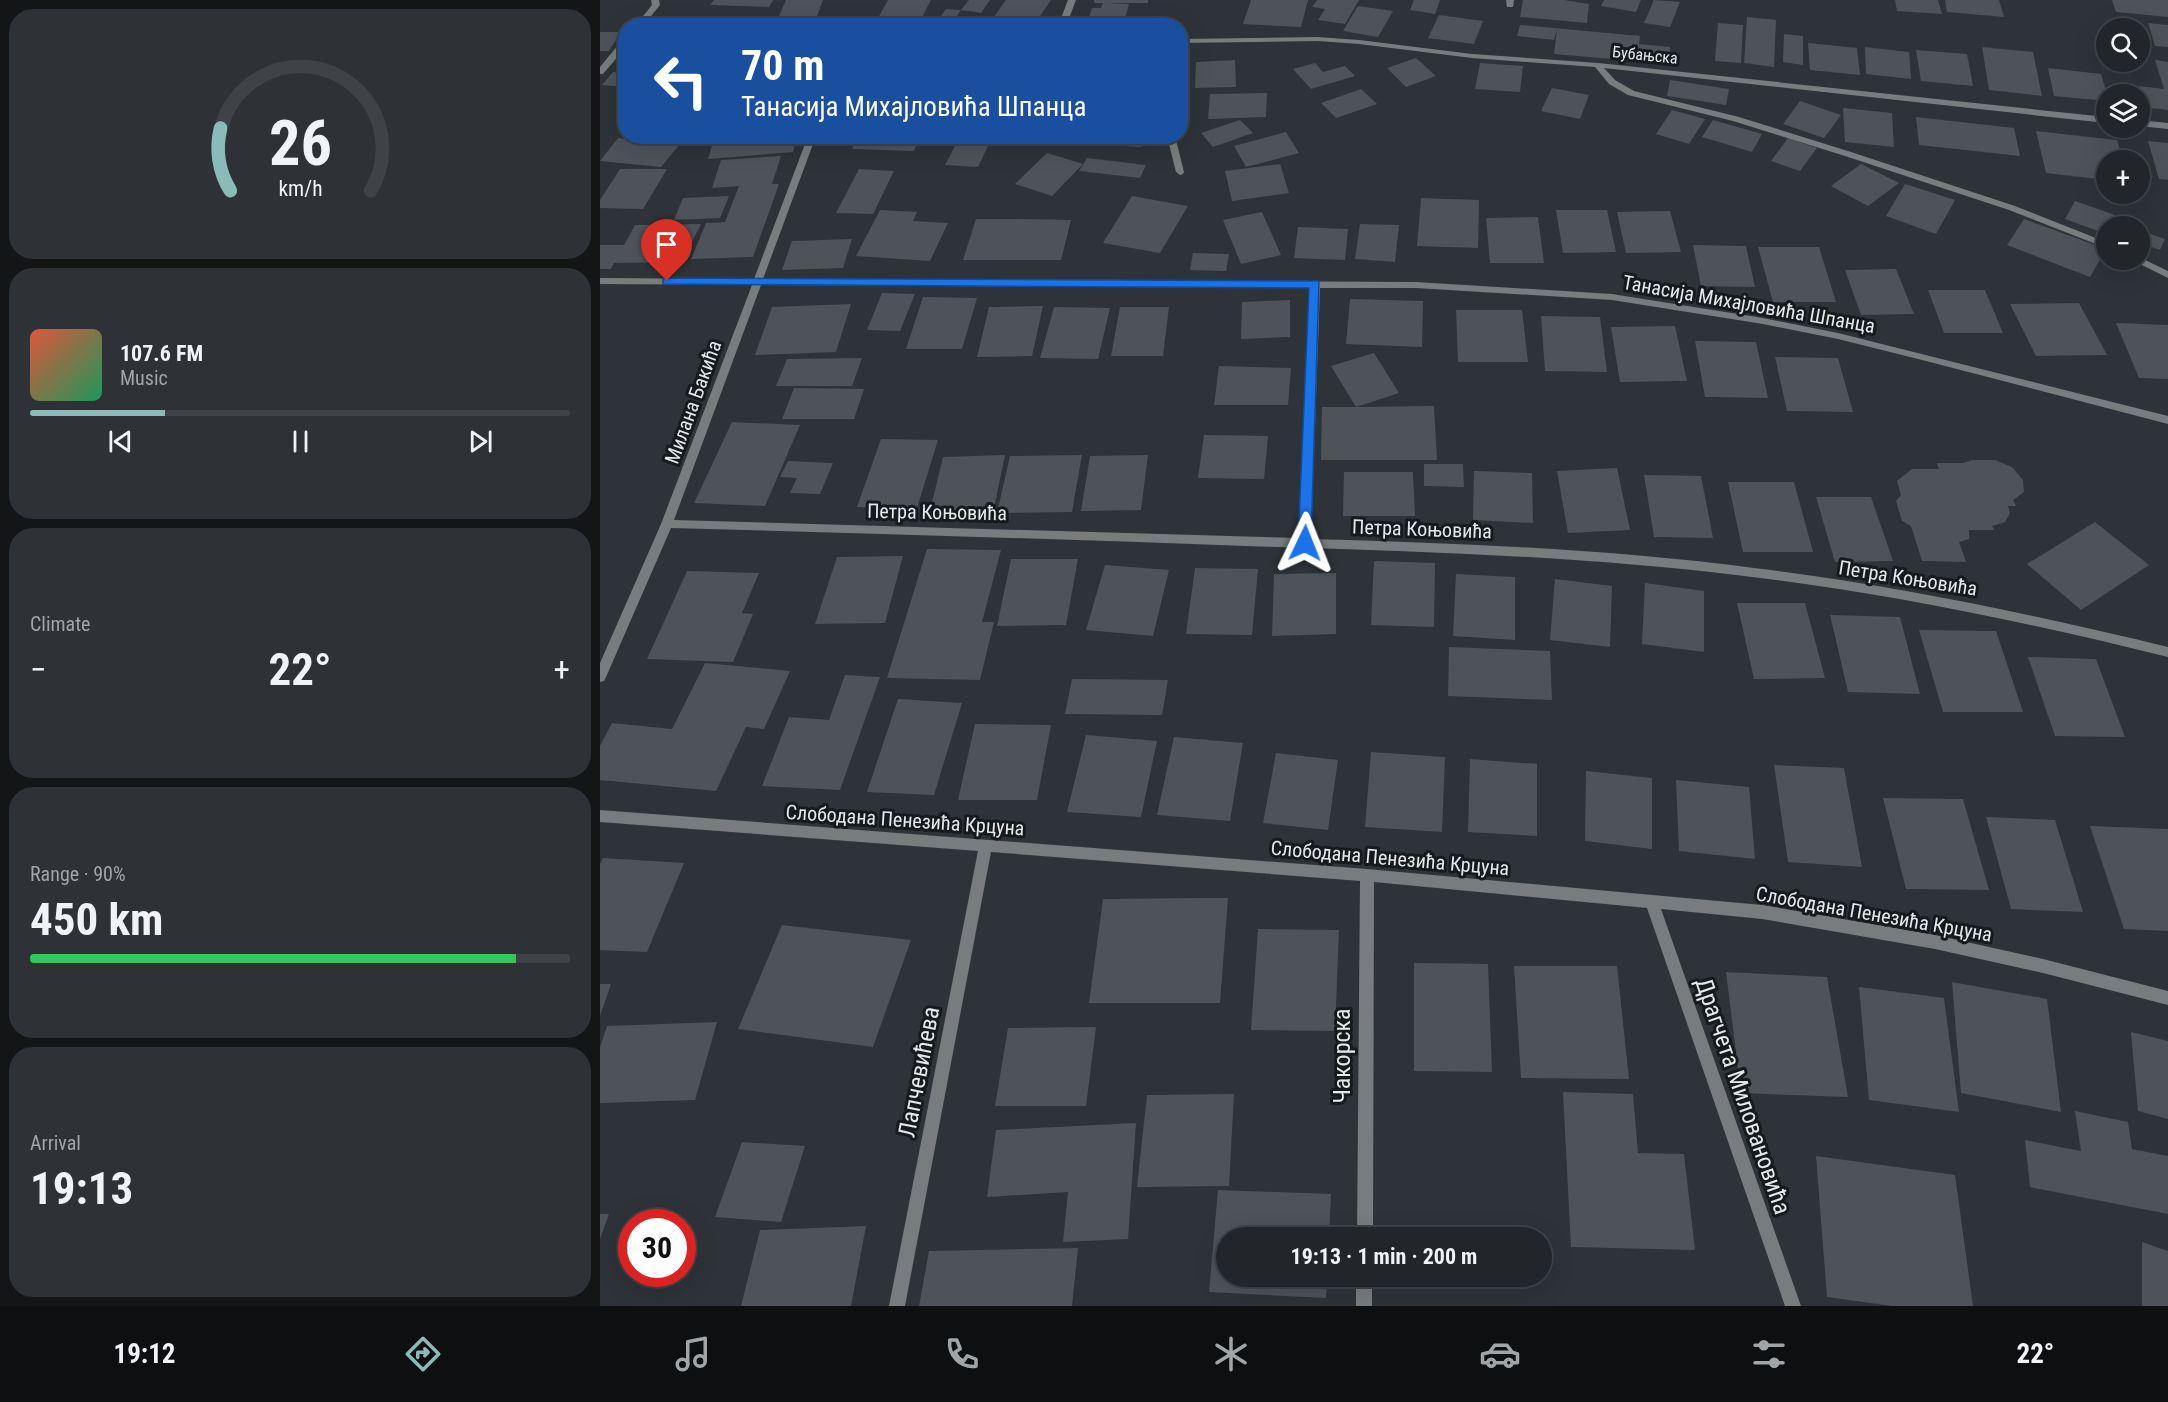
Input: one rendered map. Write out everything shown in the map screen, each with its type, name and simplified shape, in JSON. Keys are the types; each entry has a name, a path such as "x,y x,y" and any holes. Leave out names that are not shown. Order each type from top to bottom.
{"street":[{"path":"1065,18 1072,0"},
{"path":"645,18 656,3"},
{"name":"Бубањска","path":"1188,41 1318,39 1359,42 1472,57 1598,65 2096,119"},
{"path":"600,72 618,52"},
{"path":"1598,65 1606,78 1631,93 1736,119 1848,154 2012,208 2096,241"},
{"path":"2150,124 2168,126"},
{"name":"Милана Бакића","path":"600,677 667,524 809,144"},
{"path":"1173,144 1180,172"},
{"path":"2150,266 2168,275"},
{"name":"Танасија Михајловића Шпанца","path":"600,281 1416,285 1612,297 1838,336 2168,420"},
{"path":"1305,543 1315,284"},
{"name":"Петра Коњовића","path":"667,524 1025,533 1513,550 1708,567 1873,589 1954,603 2168,652"},
{"name":"Слободана Пенезића Крцуна","path":"600,816 1367,875 1762,912 1935,942 2043,966 2168,998"},
{"name":"Лапчевићева","path":"897,1306 986,846"},
{"name":"Чакорска","path":"1365,1227 1367,875"},
{"name":"Драгчета Миловановића","path":"1651,901 1793,1306"},
{"path":"1364,1306 1365,1287"}],"building":[{"path":"714,0 773,0 769,7 710,5"},
{"path":"786,0 823,0 816,18 778,18"},
{"path":"888,0 931,0 922,18 878,18"},
{"path":"969,0 990,0 981,13 961,10"},
{"path":"1006,0 1051,0 1039,18 993,18"},
{"path":"1094,0 1148,0 1148,3 1109,3 1129,4 1125,18 1089,18 1092,8 1101,8 1103,3 1094,3"},
{"path":"1251,0 1308,0 1301,27 1243,24"},
{"path":"1317,0 1359,0 1345,24 1318,20 1325,9 1312,7"},
{"path":"1414,0 1440,0 1435,14 1410,10"},
{"path":"1523,0 1564,0 1589,4 1587,23 1520,17"},
{"path":"1604,0 1641,0 1636,12 1601,6"},
{"path":"1654,0 1680,2 1670,27 1644,23"},
{"path":"1895,0 1938,0 1942,14 1897,11"},
{"path":"1945,0 1999,0 2004,17 1947,12"},
{"path":"2112,0 2168,0 2168,17 2116,12"},
{"path":"1358,6 1393,11 1378,37 1343,31"},
{"path":"946,9 961,10 955,18 940,18"},
{"path":"1439,15 1483,21 1474,44 1428,38"},
{"path":"1747,17 1776,20 1774,67 1744,63"},
{"path":"1718,23 1743,25 1741,63 1715,61"},
{"path":"2150,23 2168,25 2168,47 2155,46"},
{"path":"1520,25 1640,36 1639,44 1670,47 1670,64 1554,54 1557,29 1554,40 1517,36"},
{"path":"600,32 618,32 618,37 609,51 600,51"},
{"path":"1784,34 1803,36 1803,65 1783,62"},
{"path":"1808,43 1857,48 1860,75 1810,70"},
{"path":"1865,47 1909,52 1911,79 1866,74"},
{"path":"1982,47 2033,52 2042,96 1989,90"},
{"path":"1916,50 1967,54 1973,86 1921,81"},
{"path":"1416,58 1436,76 1406,87 1387,68"},
{"path":"1235,60 1236,87 1195,88 1196,62"},
{"path":"2155,60 2168,62 2168,110 2150,108 2150,87 2164,89"},
{"path":"1315,63 1323,72 1345,66 1355,76 1311,89 1293,69"},
{"path":"1480,63 1523,66 1520,92 1475,89"},
{"path":"2048,68 2101,74 2104,84 2096,84 2096,100 2054,96"},
{"path":"613,72 618,72 618,86 602,85"},
{"path":"1670,80 1729,89 1726,105 1667,96"},
{"path":"1552,88 1589,95 1580,119 1541,111"},
{"path":"1361,89 1377,104 1336,118 1321,103"},
{"path":"1267,93 1266,117 1208,119 1210,94"},
{"path":"1800,101 1841,115 1824,138 1783,124"},
{"path":"1843,108 1892,113 1894,147 1845,142"},
{"path":"1672,110 1705,119 1689,144 1656,134"},
{"path":"1916,117 2014,128 2020,156 1919,145"},
{"path":"1240,120 1253,133 1213,147 1201,133"},
{"path":"1713,120 1762,134 1752,152 1702,137"},
{"path":"2036,131 2117,140 2120,150 2096,150 2096,179 2046,173"},
{"path":"1286,132 1299,153 1246,167 1234,146"},
{"path":"618,138 618,144 680,144 661,167 600,161"},
{"path":"1788,138 1817,148 1800,171 1771,161"},
{"path":"2148,141 2168,143 2168,180 2159,179"},
{"path":"712,144 795,144 793,152 708,159"},
{"path":"854,144 917,144 914,151 852,149"},
{"path":"956,144 989,144 978,167 945,165"},
{"path":"1093,144 1142,144 1141,147"},
{"path":"1047,153 1083,164 1052,196 1015,184"},
{"path":"781,156 772,184 779,184 753,257 691,259 706,223 725,222 739,186 712,188 721,160"},
{"path":"1087,158 1146,165 1140,178 1079,171"},
{"path":"1280,164 1289,193 1232,201 1225,171"},
{"path":"1861,164 1899,183 1868,206 1831,186"},
{"path":"620,169 667,169 643,209 600,208 600,200"},
{"path":"859,169 894,171 873,214 836,213"},
{"path":"1905,184 1955,200 1936,234 1886,216"},
{"path":"729,196 720,218 674,220 683,198"},
{"path":"1132,196 1188,206 1160,253 1103,243"},
{"path":"1421,198 1479,200 1478,248 1417,246"},
{"path":"2075,201 2118,216 2096,216 2096,230 2065,219"},
{"path":"880,210 917,212 913,221 948,223 930,261 856,256"},
{"path":"1556,210 1607,210 1616,252 1563,253"},
{"path":"1670,211 1681,252 1626,253 1617,212"},
{"path":"1262,212 1281,255 1241,264 1223,220"},
{"path":"1538,217 1544,263 1490,263 1486,218"},
{"path":"976,219 1071,220 1061,260 963,260"},
{"path":"2024,219 2096,245 2096,266 2090,277 2007,245"},
{"path":"701,224 682,262 614,263 611,269 600,269 600,245 624,245 635,225"},
{"path":"1360,224 1399,225 1395,262 1355,259"},
{"path":"1298,227 1348,229 1345,260 1294,258"},
{"path":"2150,234 2165,239 2160,250 2150,246"},
{"path":"852,239 843,268 782,270 792,241"},
{"path":"1693,245 1746,246 1755,287 1701,286"},
{"path":"1758,247 1819,247 1836,302 1773,302"},
{"path":"1193,253 1229,254 1226,271 1190,270"},
{"path":"1896,269 1914,314 1861,315 1845,270"},
{"path":"1928,290 1985,290 2003,333 1944,333"},
{"path":"882,293 915,294 900,331 867,330"},
{"path":"923,297 977,298 962,349 906,349"},
{"path":"1350,299 1423,301 1422,347 1346,344"},
{"path":"1290,300 1290,337 1241,339 1242,302"},
{"path":"2079,303 2107,355 2036,356 2010,304"},
{"path":"851,304 836,352 755,355 772,307"},
{"path":"1043,306 1032,356 977,357 989,307"},
{"path":"1054,307 1110,308 1098,359 1040,358"},
{"path":"1120,307 1169,307 1163,356 1111,356"},
{"path":"1456,310 1522,310 1528,362 1458,362"},
{"path":"1541,316 1600,317 1607,372 1545,371"},
{"path":"2116,323 2168,325 2168,379 2139,378"},
{"path":"1675,326 1687,381 1620,382 1611,327"},
{"path":"1695,341 1756,342 1768,398 1705,397"},
{"path":"1374,353 1399,393 1356,407 1331,366"},
{"path":"1775,357 1838,358 1853,412 1787,411"},
{"path":"862,358 852,386 776,386 787,359"},
{"path":"1219,366 1291,368 1288,405 1214,405"},
{"path":"794,388 864,389 854,419 782,419"},
{"path":"1434,406 1437,460 1321,460 1322,407"},
{"path":"732,422 800,425 765,506 694,503"},
{"path":"1204,435 1268,436 1264,479 1198,478"},
{"path":"881,439 938,440 917,508 857,507"},
{"path":"1005,455 993,513 929,515 943,457"},
{"path":"1082,455 1072,512 997,513 1010,456"},
{"path":"1148,455 1141,510 1081,511 1090,456"},
{"path":"1972,460 1995,460 2012,467 2023,480 2024,492 2013,500 2016,506 2008,506 2010,513 2005,522 1992,526 1994,530 1969,530 1969,539 1959,542 1966,562 1922,561 1911,526 1902,521 1896,501 1901,495 1897,481 1912,469 1939,469 1937,463 1963,463"},
{"path":"788,461 833,463 820,494 790,493 797,478 780,477"},
{"path":"1424,464 1463,464 1464,487 1424,486"},
{"path":"1617,468 1630,530 1568,533 1557,471"},
{"path":"1474,471 1532,473 1533,523 1473,520"},
{"path":"1344,472 1413,472 1415,516 1343,516"},
{"path":"1644,475 1701,476 1713,538 1654,537"},
{"path":"1728,482 1794,482 1813,552 1743,552"},
{"path":"1816,497 1871,497 1893,561 1835,562"},
{"path":"2095,522 2149,565 2081,610 2027,564"},
{"path":"927,549 1001,550 982,622 994,622 980,680 887,678"},
{"path":"903,556 885,623 815,624 837,557"},
{"path":"1011,559 1078,559 1066,625 997,626"},
{"path":"1374,561 1435,563 1434,627 1371,625"},
{"path":"1105,565 1169,570 1153,636 1086,630"},
{"path":"1195,568 1258,569 1252,635 1186,634"},
{"path":"687,571 759,573 742,613 753,614 733,662 647,659"},
{"path":"1336,573 1336,634 1272,636 1274,574"},
{"path":"1456,574 1515,577 1515,640 1453,636"},
{"path":"1555,579 1612,586 1610,647 1550,640"},
{"path":"1645,583 1704,591 1704,652 1642,644"},
{"path":"1737,603 1805,603 1825,678 1754,679"},
{"path":"1830,615 1900,617 1920,694 1848,692"},
{"path":"1919,630 1996,631 2023,712 1943,712"},
{"path":"1449,647 1550,651 1552,700 1448,696"},
{"path":"2028,657 2096,659 2125,737 2055,736"},
{"path":"705,663 790,671 764,729 746,727 716,791 600,780 600,746 612,723 672,729"},
{"path":"845,675 880,677 840,790 762,786 789,717 829,720"},
{"path":"1072,679 1168,680 1162,715 1065,714"},
{"path":"898,699 962,703 934,795 867,792"},
{"path":"975,724 1051,725 1037,800 958,800"},
{"path":"1086,735 1157,741 1141,817 1067,812"},
{"path":"1174,737 1243,743 1230,821 1157,815"},
{"path":"1371,752 1445,757 1442,832 1365,827"},
{"path":"1276,753 1338,760 1328,830 1263,823"},
{"path":"1470,759 1537,764 1537,836 1468,832"},
{"path":"1774,765 1844,768 1862,867 1788,862"},
{"path":"1586,771 1652,778 1652,849 1585,841"},
{"path":"1676,780 1749,787 1755,859 1679,851"},
{"path":"1883,798 1963,799 1989,890 1906,889"},
{"path":"1986,817 2055,820 2083,912 2011,909"},
{"path":"2090,826 2168,829 2168,931 2124,929"},
{"path":"603,858 684,863 647,952 600,950 600,864"},
{"path":"1228,898 1220,1003 1089,1003 1103,899"},
{"path":"782,925 911,940 873,1047 738,1029"},
{"path":"1258,929 1339,930 1335,1031 1251,1030"},
{"path":"1414,963 1488,964 1492,1072 1414,1071"},
{"path":"1514,966 1617,966 1629,1079 1521,1078"},
{"path":"1726,972 1827,977 1848,1097 1741,1093"},
{"path":"1952,982 2047,999 2061,1112 1961,1093"},
{"path":"600,984 611,984 600,1016"},
{"path":"1859,987 1944,998 1959,1112 1869,1100"},
{"path":"717,1022 695,1100 600,1103 600,1047 607,1026"},
{"path":"1096,1027 1086,1106 995,1106 1008,1028"},
{"path":"2131,1032 2168,1041 2168,1119 2138,1111"},
{"path":"1563,1092 1633,1094 1638,1153 1684,1154 1695,1250 1571,1247"},
{"path":"1234,1094 1229,1186 1137,1187 1147,1095"},
{"path":"2075,1111 2128,1122 2132,1149 2168,1156 2168,1214 2030,1187 2025,1140 2081,1151"},
{"path":"1136,1123 1128,1239 1063,1242 1068,1192 987,1197 996,1130"},
{"path":"742,1142 805,1146 781,1222 715,1217"},
{"path":"1816,1156 1955,1175 1973,1306 1892,1306 1827,1297"},
{"path":"1218,1190 1331,1194 1330,1227 1216,1227 1216,1287 1326,1287 1326,1298 1209,1292"},
{"path":"600,1214 609,1214 600,1239"},
{"path":"866,1226 851,1306 741,1306 760,1230"},
{"path":"2142,1242 2168,1251 2168,1306 2142,1306"},
{"path":"1078,1248 1072,1306 919,1306 929,1251"}],"route":[{"path":"667,281 1315,284 1305,543"}]}
